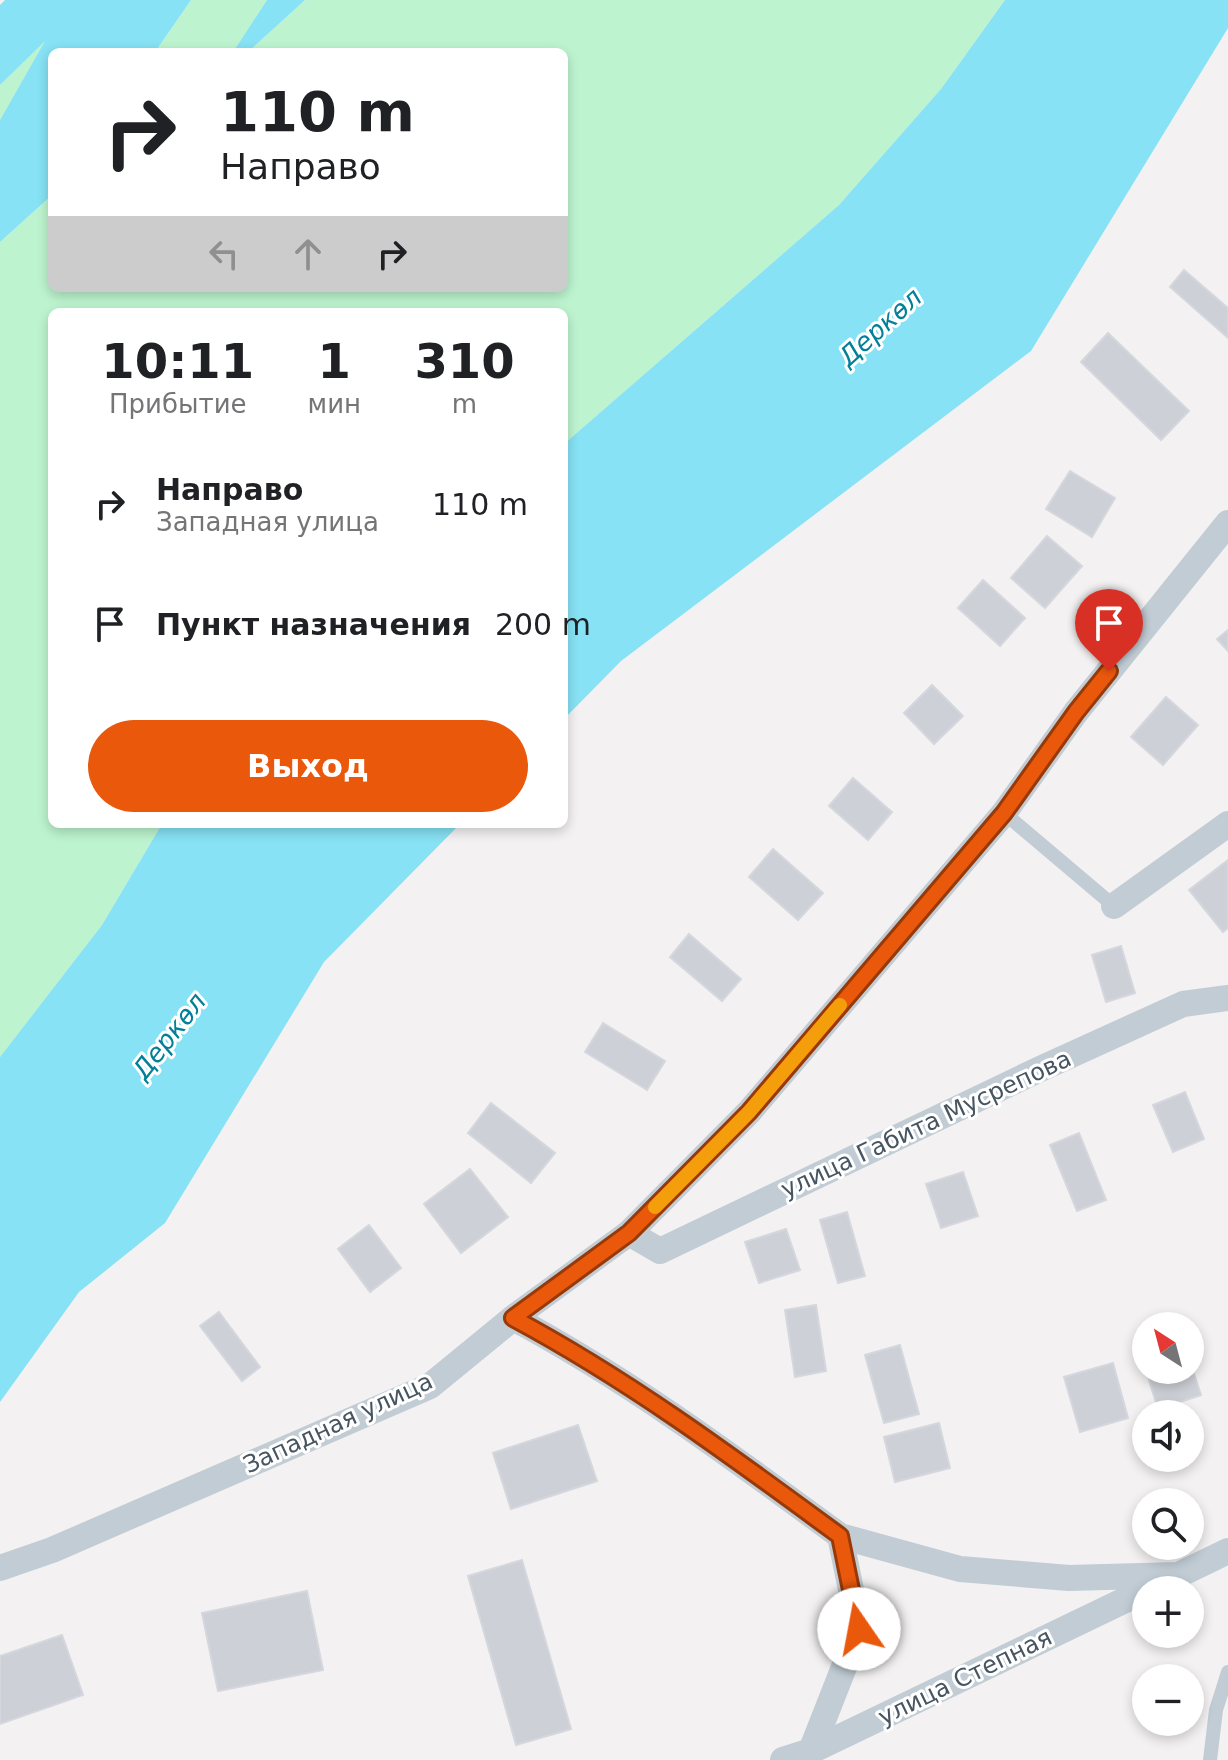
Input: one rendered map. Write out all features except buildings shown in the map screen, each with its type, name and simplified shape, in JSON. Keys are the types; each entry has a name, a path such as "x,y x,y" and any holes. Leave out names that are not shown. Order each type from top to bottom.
{"street":[{"name":"Западная улица","path":"0,1568 52,1550 430,1386 513,1318 629,1233 749,1112 1004,813 1076,712 1228,523"},
{"path":"1114,906 1228,824"},
{"name":"улица Габита Мусрепова","path":"629,1233 660,1251 1024,1076 1183,1004 1228,998"},
{"path":"513,1318 577,1352 715,1444 840,1536 960,1569 1069,1578 1177,1575"},
{"path":"811,1751 859,1629 840,1536"},
{"name":"улица Степная","path":"1177,1575 1228,1551"},
{"name":"улица Степная","path":"783,1760 811,1751 1132,1597"}],"lane":[{"path":"1004,813 1114,906"},
{"path":"1210,1760 1216,1710 1228,1672"}],"green space":[{"path":"191,0 267,0 236,48 158,48"},
{"path":"305,0 1005,0 941,89 839,205 568,441 568,308 48,308 48,828 160,828 102,925 0,1057 0,242 48,199 48,292 568,292 568,48 252,48"},
{"path":"47,38 0,120 0,85"}],"water":[{"path":"5,0 191,0 158,48 48,48 48,199 0,242 0,120 45,41 0,85 0,5"},
{"path":"267,0 305,0 252,48 236,48"},
{"name":"Деркөл","path":"1005,0 1228,0 1228,28 1031,351 621,661 568,715 568,441 839,205 941,89"},
{"name":"Деркөл","path":"160,828 456,828 324,962 165,1223 79,1292 0,1402 0,1057 102,925"}],"slow traffic":[{"path":"655,1207 749,1112 840,1005"}],"route":[{"path":"859,1629 840,1536 715,1444 577,1352 513,1318 629,1233 749,1112 1004,813 1109,671"}]}
